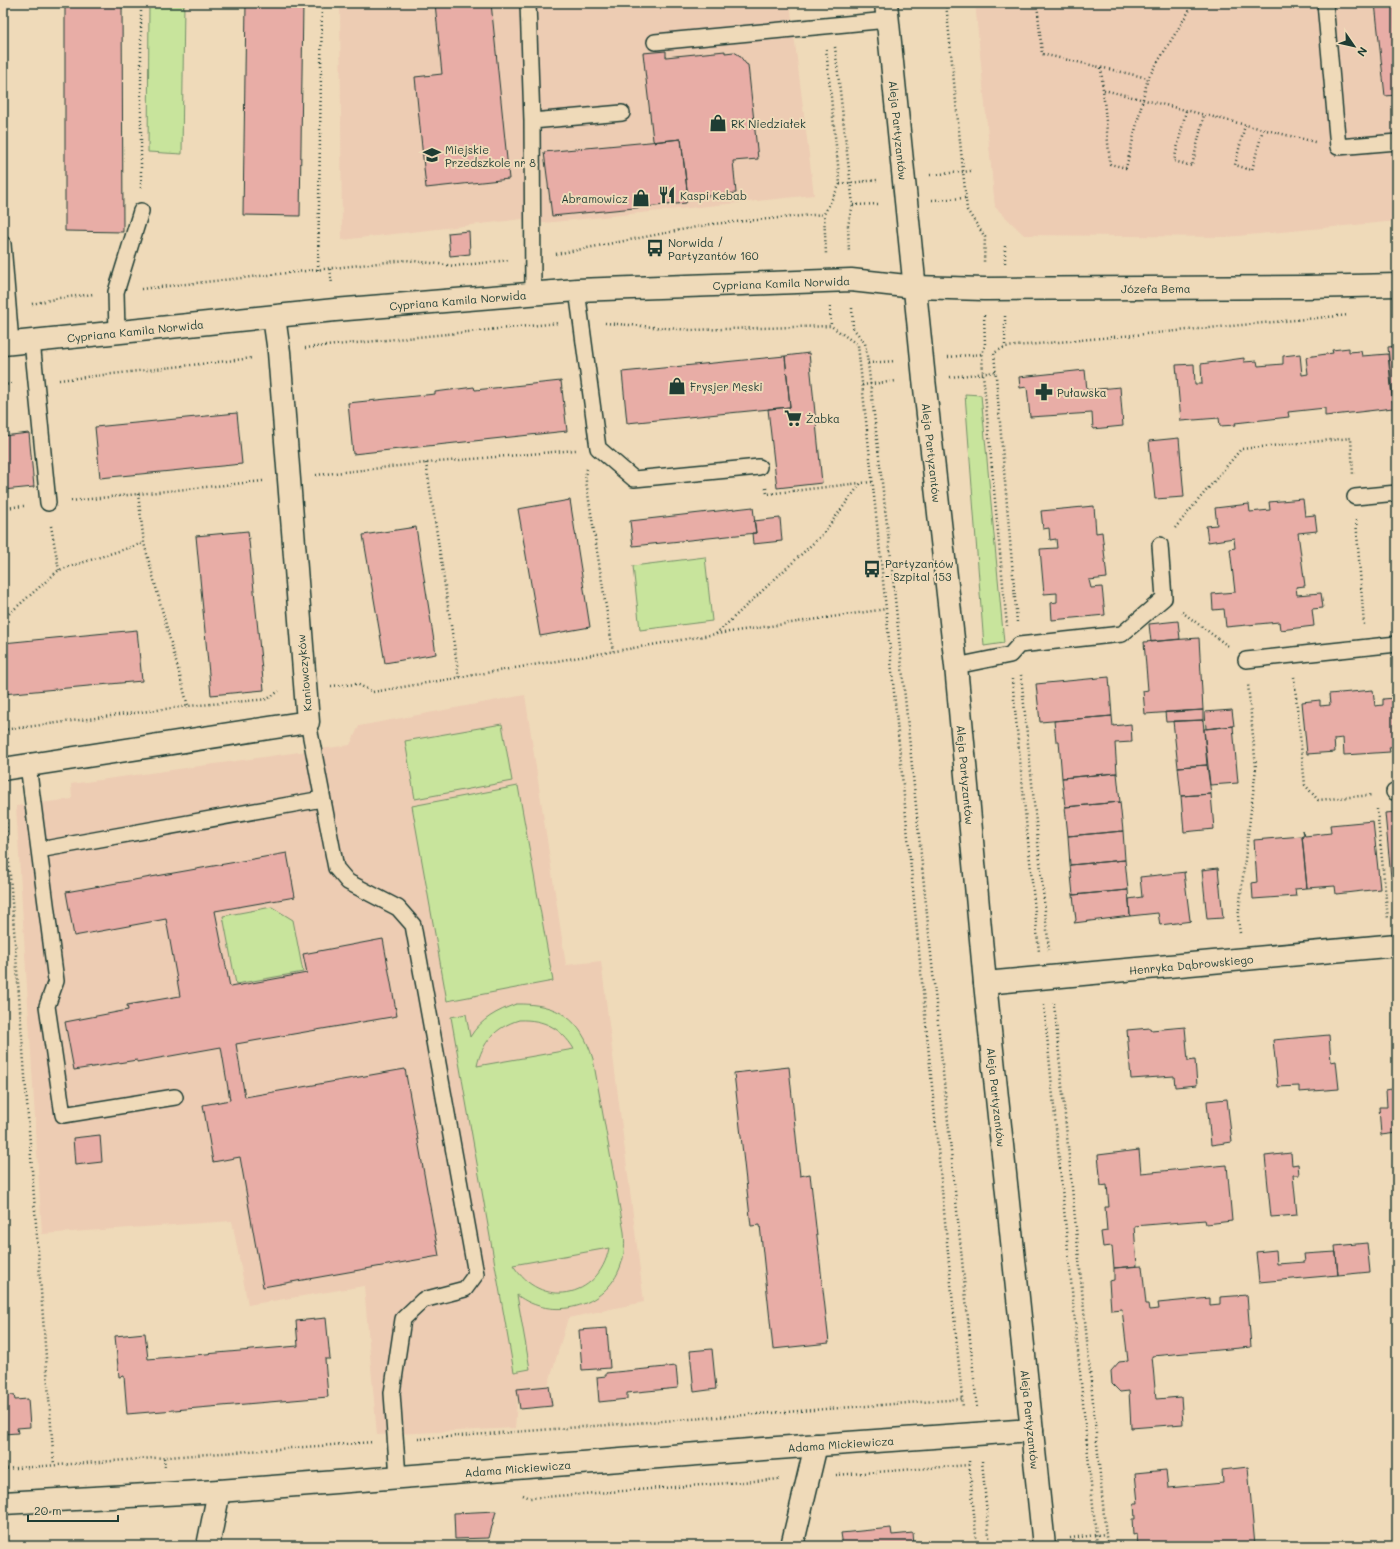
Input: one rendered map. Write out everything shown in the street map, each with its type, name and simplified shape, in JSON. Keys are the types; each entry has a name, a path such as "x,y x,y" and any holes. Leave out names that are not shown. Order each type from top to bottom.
{"street":[{"name":"Aleja Partyzantów","path":"887,12 956,666 985,983 1044,1546"},
{"name":"Cypriana Kamila Norwida","path":"15,343 534,292 851,280 915,287"},
{"name":"Józefa Bema","path":"915,287 984,289 1397,285"},
{"name":"Kaniowczyków","path":"3,769 308,722 304,688 279,352 274,317"},
{"name":"Henryka Dąbrowskiego","path":"985,983 1394,946"},
{"name":"Adama Mickiewicza","path":"3,1503 219,1490 1032,1430"},
{"path":"792,1546 816,1445"},
{"path":"208,1546 219,1490"}],"lane":[{"path":"528,3 532,121 534,292"},
{"path":"1325,3 1338,147 1397,142"},
{"path":"655,42 828,26 887,12"},
{"path":"532,121 622,113"},
{"path":"117,333 116,292 141,211"},
{"path":"3,244 8,309 15,343 36,382 48,504"},
{"path":"577,290 598,448 634,479 758,467"},
{"path":"1355,497 1397,493"},
{"path":"956,666 1014,650 1122,634 1164,598 1160,545"},
{"path":"1246,660 1397,644"},
{"path":"308,722 336,868 348,882 398,908 413,925 476,1274 465,1289 423,1300 403,1319 392,1392 398,1477"},
{"path":"28,765 56,981 47,1006 63,1115 175,1097"},
{"path":"39,850 322,799"}],"path":[{"path":"141,3 141,211"},
{"path":"318,270 322,3"},
{"path":"946,3 967,210 984,237 985,345 982,354 983,374 1014,650 1047,978 1097,1546"},
{"path":"1037,3 1042,54 1148,78"},
{"path":"1101,68 1110,164 1126,168 1148,78 1194,3"},
{"path":"8,309 59,298 406,260 455,266 533,258 712,224 824,214 840,184 828,26"},
{"path":"828,26 853,205 848,226 853,328 865,343 891,559 973,1435 977,1546"},
{"path":"1104,90 1338,147"},
{"path":"1186,111 1174,162 1192,166 1204,115"},
{"path":"1245,125 1235,165 1252,170 1262,129"},
{"path":"1107,1546 1014,650 994,353 1005,348 1350,315"},
{"path":"3,385 248,360 295,348 581,321 691,330 831,326 858,345 886,610 962,1399 973,1435 990,1546"},
{"path":"1160,545 1241,449 1351,438 1365,647"},
{"path":"588,462 585,475 613,651"},
{"path":"426,463 459,677"},
{"path":"758,467 763,466 767,494 872,482"},
{"path":"716,634 822,535 861,483"},
{"path":"138,494 144,543 188,706"},
{"path":"48,504 59,570"},
{"path":"3,619 59,570 144,543"},
{"path":"1164,598 1246,660 1256,768 1238,918 1243,959"},
{"path":"304,688 357,684 373,692 716,634 886,610"},
{"path":"1292,655 1305,785 1318,800 1396,792"},
{"path":"3,730 188,706 269,698 274,728"},
{"path":"4,790 54,1465"},
{"path":"1376,794 1394,946"},
{"path":"3,866 9,861"},
{"path":"3,1469 962,1399"}],"shaded area":[{"path":"340,3 790,3 814,195 524,225 523,219 342,240"},
{"path":"975,3 1397,3 1397,221 1227,237 1024,235 995,207"},
{"path":"525,695 566,965 601,961 644,1302 568,1318 548,1386 518,1390 515,1428 377,1435 364,1286 248,1305 232,1221 42,1234 16,806 72,799 71,784 350,745 359,726"}],"green space":[{"path":"149,3 184,3 182,154 148,152"},
{"path":"965,394 981,395 1004,643 984,646"},
{"path":"705,557 712,621 640,630 633,566"},
{"path":"502,724 512,781 415,799 405,741"},
{"path":"518,786 553,981 447,1001 412,806"},
{"path":"272,907 293,920 303,972 236,984 223,916"},
{"path":"516,1004 531,1004 556,1010 566,1016 574,1024 582,1033 588,1045 593,1059 625,1240 621,1265 614,1280 603,1292 590,1301 561,1309 531,1303 517,1295 530,1369 514,1372 451,1017 466,1014 470,1037 484,1020","holes":["519,1020 536,1021 551,1026 563,1035 574,1049 477,1066 482,1050 491,1037 503,1027","609,1248 603,1265 594,1279 581,1288 567,1292 553,1293 538,1288 524,1279 513,1265"]}],"building":[{"path":"65,3 122,3 123,232 65,231"},
{"path":"246,3 303,3 300,216 243,215"},
{"name":"Miejskie Przedszkole nr 8","path":"435,3 491,3 509,179 426,188 415,77 442,74"},
{"path":"1375,3 1397,3 1397,95 1385,96"},
{"path":"666,51 666,57 725,51 725,53 734,52 739,55 748,65 758,159 733,161 736,193 688,198 681,139 654,142 653,140 643,53"},
{"path":"681,139 688,198 686,203 552,216 544,152"},
{"path":"469,231 470,254 450,256 448,233"},
{"path":"1397,346 1397,401 1393,401 1388,347"},
{"path":"1349,348 1349,352 1361,351 1362,356 1388,354 1393,408 1325,416 1325,408 1288,412 1289,417 1220,426 1219,418 1181,421 1176,365 1194,364 1195,384 1202,384 1201,364 1244,358 1244,362 1257,361 1258,366 1283,364 1283,356 1300,354 1302,375 1308,374 1306,357 1333,353 1332,350"},
{"path":"809,353 822,483 777,488 768,409 790,407 785,356"},
{"path":"785,356 790,407 627,423 622,372"},
{"path":"1085,370 1087,390 1120,387 1123,426 1093,429 1092,413 1030,417 1027,387 1020,388 1019,377"},
{"path":"561,381 567,431 353,454 348,403 435,394 435,392 474,387 475,390"},
{"path":"237,413 242,464 100,478 95,427"},
{"path":"29,433 34,487 3,490 3,436"},
{"path":"1179,438 1184,497 1155,499 1149,441"},
{"path":"1303,499 1305,516 1315,515 1317,531 1298,533 1305,586 1296,587 1297,595 1321,593 1323,608 1312,609 1314,626 1280,630 1279,622 1226,627 1224,609 1213,610 1212,594 1235,592 1230,549 1235,548 1234,538 1208,542 1206,526 1217,525 1215,508 1249,504 1250,512 1270,510 1269,502"},
{"path":"570,500 590,627 540,636 518,509"},
{"path":"1094,506 1096,533 1102,532 1107,578 1089,580 1091,588 1102,587 1105,615 1052,620 1051,603 1057,602 1057,593 1044,594 1040,549 1057,548 1056,539 1050,540 1049,528 1043,529 1041,511"},
{"path":"753,507 756,533 633,546 630,521"},
{"path":"780,518 782,541 753,544 752,533 756,533 754,521"},
{"path":"416,527 436,654 385,663 363,535"},
{"path":"248,531 264,690 211,695 196,536"},
{"path":"1178,621 1180,639 1151,642 1149,624"},
{"path":"137,630 142,681 3,694 3,643"},
{"path":"1199,638 1203,710 1145,714 1143,691 1148,690 1144,642"},
{"path":"1109,677 1112,716 1040,722 1036,684"},
{"path":"1373,690 1375,706 1383,705 1383,699 1395,698 1394,693 1397,692 1397,746 1389,747 1390,752 1344,755 1343,738 1334,739 1335,752 1307,754 1302,702 1320,700 1320,706 1330,705 1329,694"},
{"path":"1203,710 1203,720 1166,722 1165,712"},
{"path":"1232,710 1234,726 1206,729 1205,712"},
{"path":"1112,716 1113,726 1131,724 1132,742 1115,743 1117,773 1062,778 1059,741 1056,741 1054,721"},
{"path":"1203,720 1207,765 1178,767 1173,721"},
{"path":"1233,726 1238,783 1210,785 1204,729"},
{"path":"1207,765 1211,794 1181,796 1178,767"},
{"path":"1117,773 1120,802 1065,807 1062,778"},
{"path":"1211,794 1214,829 1184,832 1181,796"},
{"path":"1120,802 1123,831 1068,836 1065,807"},
{"path":"1397,812 1397,878 1391,878 1385,813"},
{"path":"1373,821 1380,889 1336,894 1335,886 1307,888 1302,836 1304,836 1303,830 1305,836 1331,833 1330,825"},
{"path":"1123,831 1125,860 1070,865 1068,836"},
{"path":"1302,836 1307,888 1295,889 1296,896 1253,899 1252,883 1257,882 1254,840"},
{"path":"287,853 295,897 215,911 230,987 307,973 303,954 383,939 397,1016 236,1044 245,1097 405,1069 439,1256 263,1287 240,1157 213,1162 203,1105 230,1100 221,1047 137,1062 137,1060 74,1070 65,1022 128,1010 127,1005 180,996 166,919 74,936 66,892"},
{"path":"1125,860 1128,890 1073,895 1070,865"},
{"path":"1218,868 1223,918 1207,919 1202,870"},
{"path":"1186,872 1184,873 1190,920 1192,921 1160,925 1158,913 1130,916 1129,899 1142,897 1140,877"},
{"path":"1128,890 1130,916 1074,923 1076,920 1073,895"},
{"path":"1185,1027 1188,1061 1195,1060 1197,1085 1175,1087 1174,1076 1131,1079 1127,1030 1150,1028 1151,1030"},
{"path":"1329,1035 1331,1062 1336,1061 1339,1089 1299,1092 1299,1086 1278,1087 1273,1040"},
{"path":"789,1067 800,1176 810,1174 829,1343 773,1349 760,1225 751,1226 734,1073"},
{"path":"1397,1088 1397,1133 1381,1135 1379,1107 1387,1107 1386,1090"},
{"path":"1227,1099 1232,1142 1211,1145 1207,1101"},
{"path":"100,1135 102,1162 75,1165 73,1138"},
{"path":"1139,1150 1141,1173 1227,1165 1232,1221 1206,1224 1205,1220 1134,1226 1137,1266 1114,1268 1112,1246 1103,1247 1101,1232 1107,1231 1105,1207 1109,1207 1107,1185 1101,1186 1098,1155"},
{"path":"1291,1153 1292,1165 1298,1164 1299,1175 1293,1175 1297,1215 1271,1217 1265,1156"},
{"path":"1367,1243 1370,1272 1338,1275 1335,1246"},
{"path":"1276,1250 1277,1264 1305,1262 1304,1254 1336,1252 1338,1275 1259,1282 1256,1252"},
{"path":"1142,1266 1146,1304 1148,1304 1149,1310 1159,1309 1158,1303 1210,1298 1210,1305 1220,1304 1220,1297 1247,1295 1251,1347 1152,1356 1156,1399 1181,1397 1183,1424 1131,1428 1129,1391 1120,1392 1112,1384 1111,1371 1119,1362 1128,1361 1122,1309 1111,1310 1109,1281 1114,1280 1114,1268"},
{"path":"326,1318 330,1359 325,1359 328,1397 127,1414 124,1376 119,1377 115,1336 145,1333 148,1359 298,1346 296,1321"},
{"path":"607,1328 610,1368 582,1370 579,1330"},
{"path":"712,1349 716,1389 694,1392 690,1351"},
{"path":"676,1366 678,1388 627,1393 627,1399 599,1402 597,1377 606,1376 606,1373"},
{"path":"549,1386 552,1406 520,1409 517,1389"},
{"path":"14,1395 15,1400 28,1399 30,1427 17,1428 18,1433 3,1434 3,1396"},
{"path":"1248,1467 1255,1546 1138,1546 1137,1534 1133,1535 1132,1519 1135,1519 1134,1503 1138,1503 1135,1473 1166,1470 1168,1488 1223,1483 1222,1470"},
{"path":"496,1511 489,1538 455,1539 454,1513"},
{"path":"891,1528 892,1535 913,1533 914,1546 843,1546 841,1533"}],"place":[{"name":"RK Niedziałek","path":"718,123"},
{"name":"Miejskie Przedszkole nr 8","path":"432,155"},
{"name":"Kaspi Kebab","path":"667,195"},
{"name":"Abramowicz","path":"641,198"},
{"name":"Norwida / Partyzantów 160","path":"655,248"},
{"name":"Frysjer Męski","path":"677,386"},
{"name":"Puławska","path":"1044,392"},
{"name":"Żabka","path":"793,418"},
{"name":"Partyzantów - Szpital 153","path":"872,569"}]}
